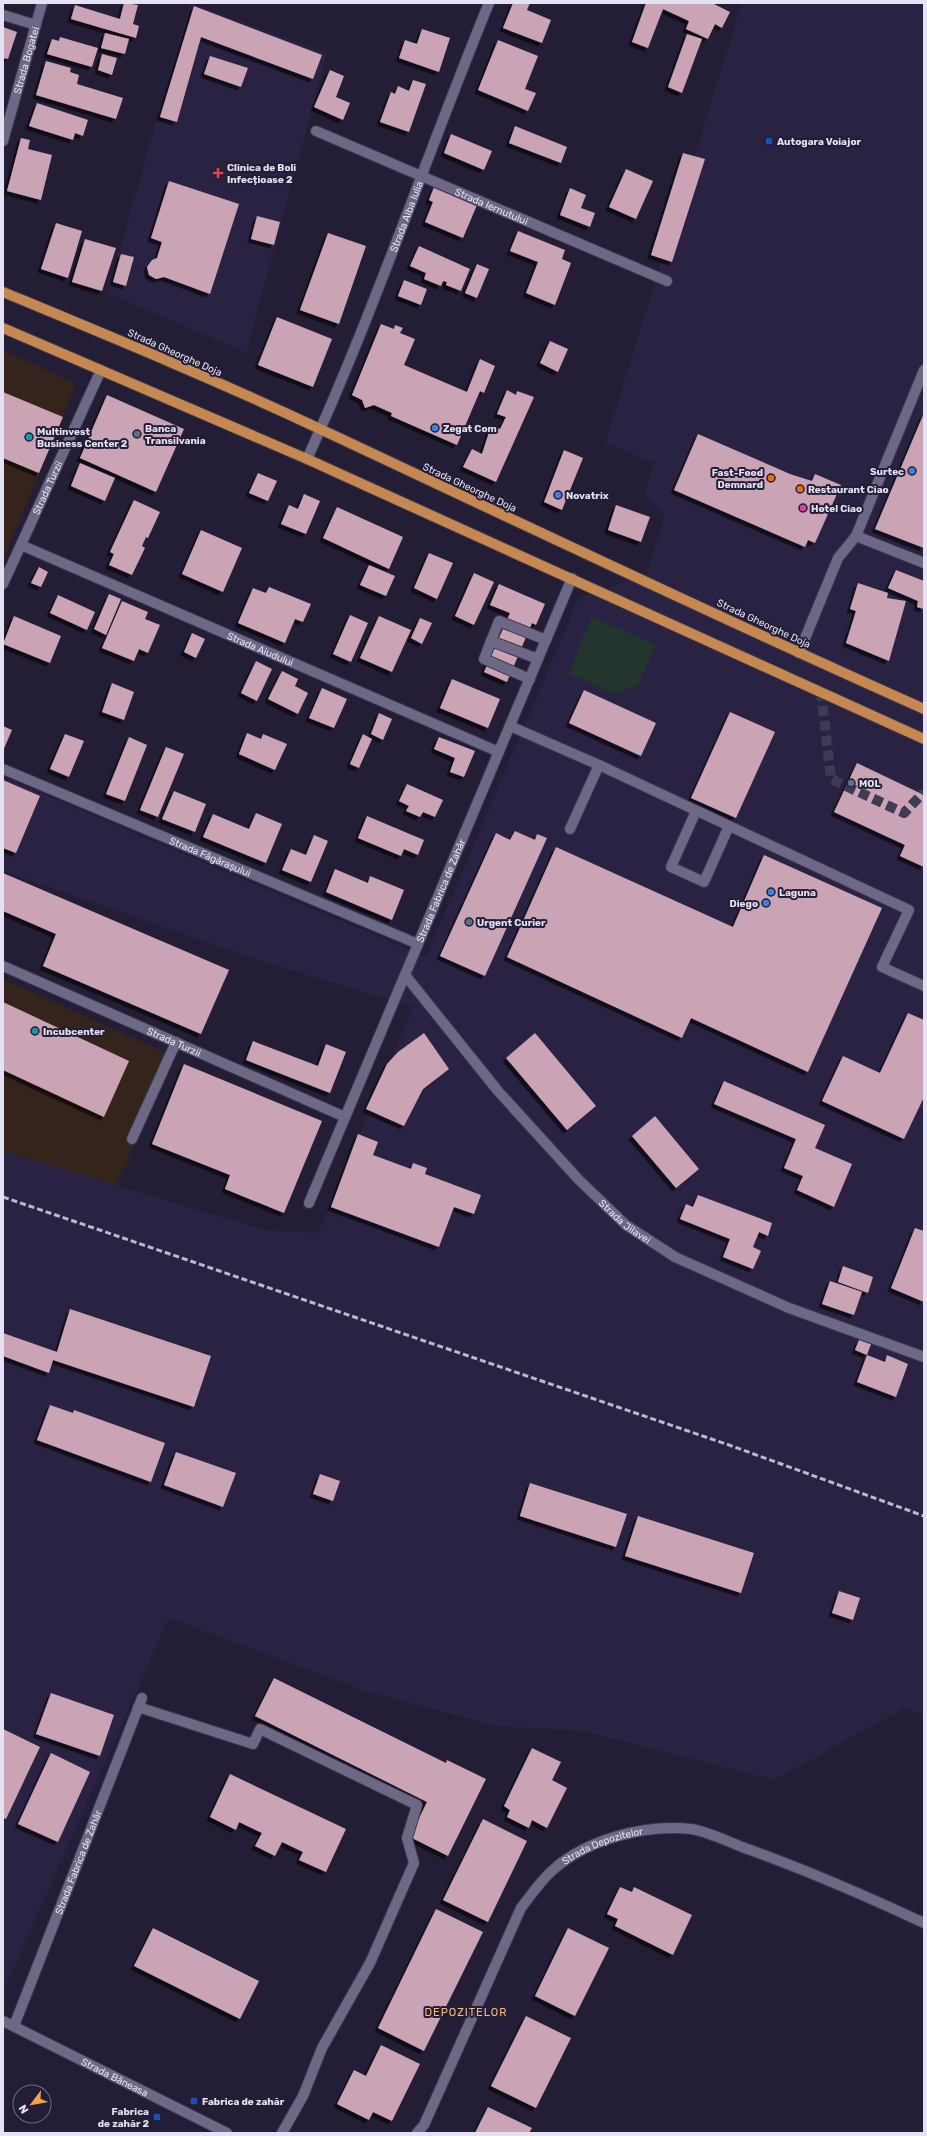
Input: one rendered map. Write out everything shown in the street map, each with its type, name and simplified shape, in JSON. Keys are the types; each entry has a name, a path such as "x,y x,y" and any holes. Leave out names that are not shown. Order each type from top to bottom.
{"main road":[{"name":"Strada Gheorghe Doja","path":"3,292 113,338 321,430 799,653 924,709"},
{"path":"3,328 308,459 924,739"}],"street":[{"name":"Strada Bogatei","path":"3,141 42,3"},
{"name":"Strada Alba Iulia","path":"308,459 393,253 420,176 489,3"},
{"path":"3,14 36,25"},
{"name":"Strada Iernutului","path":"316,131 667,281"},
{"name":"Strada Turzii","path":"3,584 101,370"},
{"path":"799,653 838,558 856,536 924,370"},
{"path":"856,536 924,563"},
{"name":"Strada Aiudului","path":"21,546 499,752"},
{"name":"Strada Fabrica de Zahăr","path":"309,1203 572,578"},
{"path":"530,679 484,659 499,621 546,640"},
{"path":"491,641 538,659"},
{"path":"510,726 599,765 909,910 882,967 924,986"},
{"path":"570,830 599,765"},
{"name":"Strada Făgărașului","path":"3,770 418,944"},
{"path":"696,811 671,867 704,882 729,826"},
{"name":"Strada Turzii","path":"3,966 345,1117"},
{"name":"Strada Jilavei","path":"405,975 498,1091 579,1180 626,1225 675,1257 788,1308 924,1357"},
{"path":"132,1139 176,1042"},
{"name":"Strada Fabrica de Zahăr","path":"14,2026 140,1702 254,1744 260,1729 417,1805 407,1838 414,1863 370,1963 322,2048 304,2096 282,2133"},
{"name":"Strada Depozitelor","path":"417,2133 424,2129 521,1908 537,1886 555,1868 583,1849 614,1837 646,1830 692,1829 791,1864 924,1923"},
{"name":"Strada Băneasa","path":"3,2020 227,2133"},
{"path":"412,2133 424,2129"}],"shaded area":[{"name":"Clinica de Boli Infecțioase 2","path":"190,3 327,53 246,353 107,293"},
{"path":"742,3 924,3 924,1716 904,1708 775,1780 582,1731 496,1726 365,1691 169,1618 3,1992 3,1151 265,1230 318,1233 413,1007 261,961 3,871 3,777 426,957 579,598 647,574 664,516 644,492 655,463 605,443"},
{"path":"3,350 76,384 3,561"},
{"path":"3,979 175,1057 116,1185 3,1151"}],"green space":[{"path":"592,617 656,645 638,685 614,694 569,673"}],"building":[{"path":"124,3 138,5 133,24 139,26 136,38 71,19 75,5 120,19"},
{"path":"513,3 530,3 527,10 551,20 542,43 503,28"},
{"path":"646,3 712,3 730,12 722,28 715,24 708,39 686,29 689,21 663,9 648,48 632,42"},
{"path":"194,6 322,55 313,79 201,37 177,122 160,117"},
{"path":"3,27 17,32 8,59 3,58"},
{"path":"422,29 450,38 439,72 399,58 405,40 417,44"},
{"path":"105,33 129,39 125,54 101,48"},
{"path":"687,34 702,39 682,93 668,87"},
{"path":"60,37 98,48 92,67 47,54 52,39 59,41"},
{"path":"498,40 538,56 525,89 536,93 528,111 478,90"},
{"path":"102,54 117,58 112,75 98,70"},
{"path":"210,56 248,68 241,87 204,74"},
{"path":"46,61 71,68 70,72 79,75 77,84 123,98 116,119 36,95"},
{"path":"330,70 344,76 336,97 350,103 343,120 314,107"},
{"path":"413,80 426,84 409,132 380,122 391,92 395,94 398,86 409,91"},
{"path":"37,103 88,120 83,136 75,133 73,140 29,126"},
{"path":"515,126 567,147 561,163 509,143"},
{"path":"451,134 492,151 484,170 444,153"},
{"path":"21,138 30,140 28,149 52,155 41,200 7,191"},
{"path":"683,153 705,159 672,262 651,255"},
{"path":"626,169 653,181 636,219 609,207"},
{"path":"169,181 239,204 210,294 164,277 156,279 149,275 147,267 152,260 157,258 162,242 151,238"},
{"path":"434,187 477,205 463,238 425,222 433,202 429,200"},
{"path":"570,188 586,195 581,208 595,213 590,227 560,215"},
{"path":"257,216 280,222 274,245 251,239"},
{"path":"56,223 82,231 68,278 41,269"},
{"path":"518,231 565,250 562,259 571,263 555,305 526,293 538,262 510,251"},
{"path":"328,233 366,246 339,324 300,310"},
{"path":"85,239 116,248 102,291 72,282"},
{"path":"419,246 470,269 461,291 446,285 447,282 443,281 441,286 424,279 426,273 410,266"},
{"path":"121,254 134,257 126,286 113,282"},
{"path":"477,264 489,269 477,298 465,293"},
{"path":"404,280 427,289 421,305 398,296"},
{"path":"277,317 332,339 313,387 258,365"},
{"path":"381,324 394,329 395,325 403,328 400,333 415,339 404,365 467,392 480,359 495,366 484,393 480,391 457,445 391,416 392,413 374,405 365,408 362,400 352,395"},
{"path":"550,341 568,349 558,372 540,363"},
{"path":"507,390 516,395 517,391 534,397 496,482 463,467 472,449 482,454 491,426 500,429 506,417 497,414"},
{"name":"Multinvest Business Center 2","path":"3,392 63,417 39,473 3,458"},
{"path":"107,395 184,429 156,492 80,458"},
{"name":"Surtec","path":"924,413 924,548 875,529"},
{"path":"698,434 790,474 812,481 815,474 841,485 815,543 808,540 805,547 674,490"},
{"path":"564,450 583,458 562,510 544,502"},
{"path":"80,463 115,478 105,501 71,486"},
{"path":"258,473 277,481 268,501 249,493"},
{"path":"304,494 320,501 306,534 281,524 289,505 298,509"},
{"path":"134,500 160,512 148,538 146,537 142,546 145,548 132,575 109,565 114,554 110,552"},
{"path":"616,505 650,517 641,542 608,530"},
{"path":"337,507 403,537 389,569 323,538"},
{"path":"201,530 242,548 223,592 182,574"},
{"path":"429,553 453,563 437,599 414,588"},
{"path":"369,565 395,576 386,596 360,585"},
{"path":"39,567 48,572 41,587 31,583"},
{"path":"896,570 924,581 924,609 917,607 918,601 888,588"},
{"path":"474,573 494,582 474,625 455,616"},
{"path":"858,583 888,593 887,598 906,601 889,661 846,643 856,611 850,609"},
{"path":"499,584 545,604 536,625 532,623 507,682 484,672 510,613 490,605"},
{"path":"269,587 311,604 303,622 295,619 285,643 238,623 253,588 266,593"},
{"path":"109,594 121,599 106,635 94,629"},
{"path":"58,595 95,612 87,630 50,613"},
{"path":"122,601 148,612 145,619 160,625 148,653 139,649 134,661 102,648"},
{"path":"350,615 368,623 351,662 333,654"},
{"path":"14,616 61,636 50,663 3,644"},
{"path":"379,616 411,630 392,672 360,658"},
{"path":"420,618 432,623 422,644 411,638"},
{"path":"192,633 205,639 196,658 184,652"},
{"path":"256,661 272,669 257,701 241,693"},
{"path":"282,671 298,679 295,686 308,693 298,714 268,699"},
{"path":"452,679 500,699 488,728 440,708"},
{"path":"112,683 134,692 124,720 102,712"},
{"path":"322,688 347,699 334,728 309,718"},
{"path":"584,690 656,723 641,756 569,723"},
{"path":"730,712 775,732 736,818 691,798"},
{"path":"379,713 392,719 383,740 371,734"},
{"path":"3,726 12,730 3,751"},
{"path":"247,733 261,739 263,734 287,744 275,770 239,754"},
{"path":"65,734 84,741 69,777 50,769"},
{"path":"363,734 372,739 359,768 350,764"},
{"path":"129,737 147,745 125,801 106,794"},
{"path":"439,737 475,751 464,777 450,772 455,758 434,749"},
{"path":"166,747 184,754 158,817 140,810"},
{"path":"857,763 924,795 924,867 900,856 905,845 834,812"},
{"path":"3,780 40,796 16,853 3,848"},
{"path":"407,784 443,800 435,817 423,812 420,817 406,811 409,806 399,801"},
{"path":"174,791 206,804 195,832 162,819"},
{"path":"256,813 282,824 266,863 203,837 213,814 249,829"},
{"path":"367,816 424,840 418,855 404,849 401,856 358,838"},
{"path":"515,831 535,840 537,834 547,838 485,976 440,956 496,833 510,840"},
{"path":"314,835 328,841 311,882 282,870 291,849 306,855"},
{"path":"556,847 733,927 764,855 882,908 808,1072 691,1018 682,1038 507,957"},
{"path":"335,869 368,883 370,876 404,890 392,920 326,892"},
{"path":"3,873 229,970 201,1034 43,966 56,934 3,911"},
{"name":"Incubcenter","path":"3,1002 129,1061 104,1117 3,1070"},
{"path":"908,1013 924,1020 924,1097 904,1139 822,1101 843,1056 880,1073"},
{"path":"424,1033 449,1069 423,1089 404,1126 366,1109 387,1064 398,1052"},
{"path":"535,1033 596,1106 567,1130 506,1058"},
{"path":"253,1041 318,1066 326,1044 346,1052 330,1093 246,1060"},
{"path":"184,1064 322,1121 284,1213 225,1189 230,1175 152,1144"},
{"path":"724,1081 825,1125 815,1148 852,1164 834,1207 797,1190 803,1176 784,1168 796,1139 714,1104"},
{"path":"655,1116 699,1169 676,1188 632,1136"},
{"path":"358,1134 378,1142 373,1155 411,1169 413,1163 427,1168 425,1174 481,1195 474,1214 454,1207 439,1247 331,1207"},
{"path":"698,1195 772,1223 768,1236 759,1232 753,1247 761,1251 753,1269 723,1257 730,1239 680,1219 686,1204 693,1207"},
{"path":"915,1228 924,1231 924,1302 891,1288"},
{"path":"843,1266 873,1277 868,1293 838,1282"},
{"path":"830,1281 862,1292 854,1315 822,1304"},
{"path":"70,1309 211,1356 194,1407 53,1360 49,1373 3,1356 3,1333 57,1352"},
{"path":"859,1340 871,1344 867,1355 855,1350"},
{"path":"867,1355 885,1362 887,1355 908,1364 896,1397 857,1382"},
{"path":"50,1405 73,1413 74,1410 165,1443 151,1482 37,1440"},
{"path":"176,1452 236,1473 223,1507 164,1485"},
{"path":"320,1474 340,1481 333,1501 313,1494"},
{"path":"530,1483 627,1514 616,1547 520,1516"},
{"path":"638,1516 754,1553 741,1593 625,1556"},
{"path":"839,1591 860,1598 853,1620 832,1613"},
{"path":"274,1678 446,1763 447,1760 486,1779 448,1856 410,1837 427,1802 255,1716"},
{"path":"51,1693 114,1715 100,1756 36,1734"},
{"path":"3,1729 40,1747 6,1819 3,1818"},
{"path":"532,1748 561,1762 552,1780 567,1788 547,1828 532,1820 529,1828 507,1817 510,1810 504,1806"},
{"path":"51,1753 90,1772 58,1842 18,1824"},
{"path":"230,1774 346,1829 326,1872 299,1860 303,1852 282,1842 275,1856 255,1846 262,1833 239,1822 236,1830 210,1817"},
{"path":"483,1819 527,1841 488,1922 443,1900"},
{"path":"620,1887 632,1892 634,1887 692,1915 673,1955 615,1926 618,1919 607,1914"},
{"path":"436,1909 483,1932 424,2051 378,2028"},
{"path":"153,1928 259,1981 240,2019 134,1966"},
{"path":"568,1928 609,1948 575,2016 535,1996"},
{"path":"526,2016 571,2038 536,2108 491,2086"},
{"path":"381,2045 420,2064 392,2121 373,2112 369,2120 337,2104 354,2070 366,2076"},
{"path":"488,2107 532,2128 529,2133 475,2133"}],"tunnel":[{"path":"821,691 831,779 904,813 924,792"}],"railway":[{"path":"3,1197 729,1445 924,1516"}],"place":[{"name":"Autogara Voiajor","path":"769,141"},
{"name":"Clinica de Boli Infecțioase 2","path":"218,173"},
{"name":"Zegat Com","path":"435,428"},
{"name":"Banca Transilvania","path":"137,434"},
{"name":"Multinvest Business Center 2","path":"29,437"},
{"name":"Surtec","path":"912,471"},
{"name":"Fast-Food Demnard","path":"771,478"},
{"name":"Restaurant Ciao","path":"800,489"},
{"name":"Novatrix","path":"558,495"},
{"name":"Hotel Ciao","path":"803,508"},
{"name":"MOL","path":"851,783"},
{"name":"Laguna","path":"771,892"},
{"name":"Diego","path":"766,903"},
{"name":"Urgent Curier","path":"469,922"},
{"name":"Incubcenter","path":"35,1031"},
{"name":"Fabrica de zahăr","path":"194,2101"},
{"name":"Fabrica de zahăr 2","path":"157,2117"}],"district":[{"name":"DEPOZITELOR","path":"466,2012"}]}
